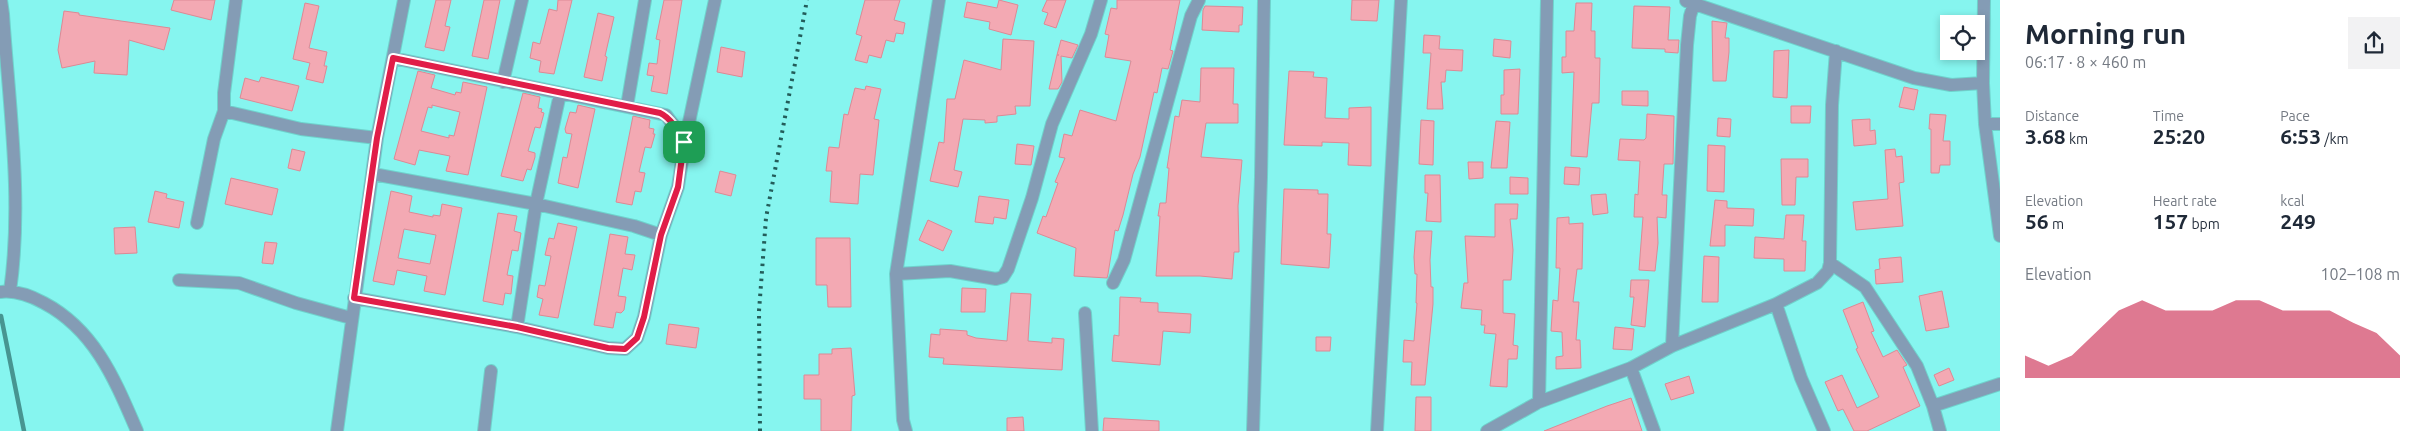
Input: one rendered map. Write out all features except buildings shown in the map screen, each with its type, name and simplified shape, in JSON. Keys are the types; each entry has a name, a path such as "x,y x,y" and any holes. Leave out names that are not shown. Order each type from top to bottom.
{"street":[{"path":"1,0 4,14 15,187 15,255 5,292 36,298 63,313 90,339 119,388 137,431"},
{"path":"197,223 214,139 224,111 224,93 236,0"},
{"path":"336,431 377,138 404,0"},
{"path":"503,82 522,0"},
{"path":"627,106 645,0"},
{"path":"354,298 517,327 608,348 625,349 637,338 644,317 661,235 678,187 684,142 715,0"},
{"path":"906,431 903,420 896,274 939,0"},
{"path":"896,274 950,271 996,279 1003,277 1008,269 1032,198 1052,124 1091,34 1101,0"},
{"path":"1114,283 1124,260 1191,16 1199,0"},
{"path":"1253,431 1262,177 1261,0"},
{"path":"1377,431 1401,0"},
{"path":"1539,402 1547,0"},
{"path":"1984,0 1983,83 1985,124 2000,231"},
{"path":"1672,346 1687,45 1691,1 1914,78 1951,85 1983,83"},
{"path":"1487,431 1539,402 1631,368 1672,346 1776,304 1817,283 1828,271 1830,263 1832,105 1836,51"},
{"path":"393,58 666,115 684,142"},
{"path":"517,327 536,204 560,94"},
{"path":"224,111 302,129 377,138"},
{"path":"1985,124 2000,124"},
{"path":"372,174 536,204 634,226 661,235"},
{"path":"1830,263 1865,286 1917,366 1933,406 1940,431"},
{"path":"179,280 239,283 296,303 352,318"},
{"path":"1776,304 1801,378 1824,431"},
{"path":"1086,313 1092,431"},
{"path":"1631,368 1654,431"},
{"path":"484,431 491,371"},
{"path":"1933,406 2000,384"}],"waterway":[{"path":"1,316 24,431"}],"railway":[{"path":"760,431 759,311 766,218 807,0"}],"route":[{"path":"393,58 560,94 660,113 666,115 684,142 678,187 661,235 644,317 637,338 625,349 608,348 553,337 517,327 354,298 377,138 393,58"}]}
